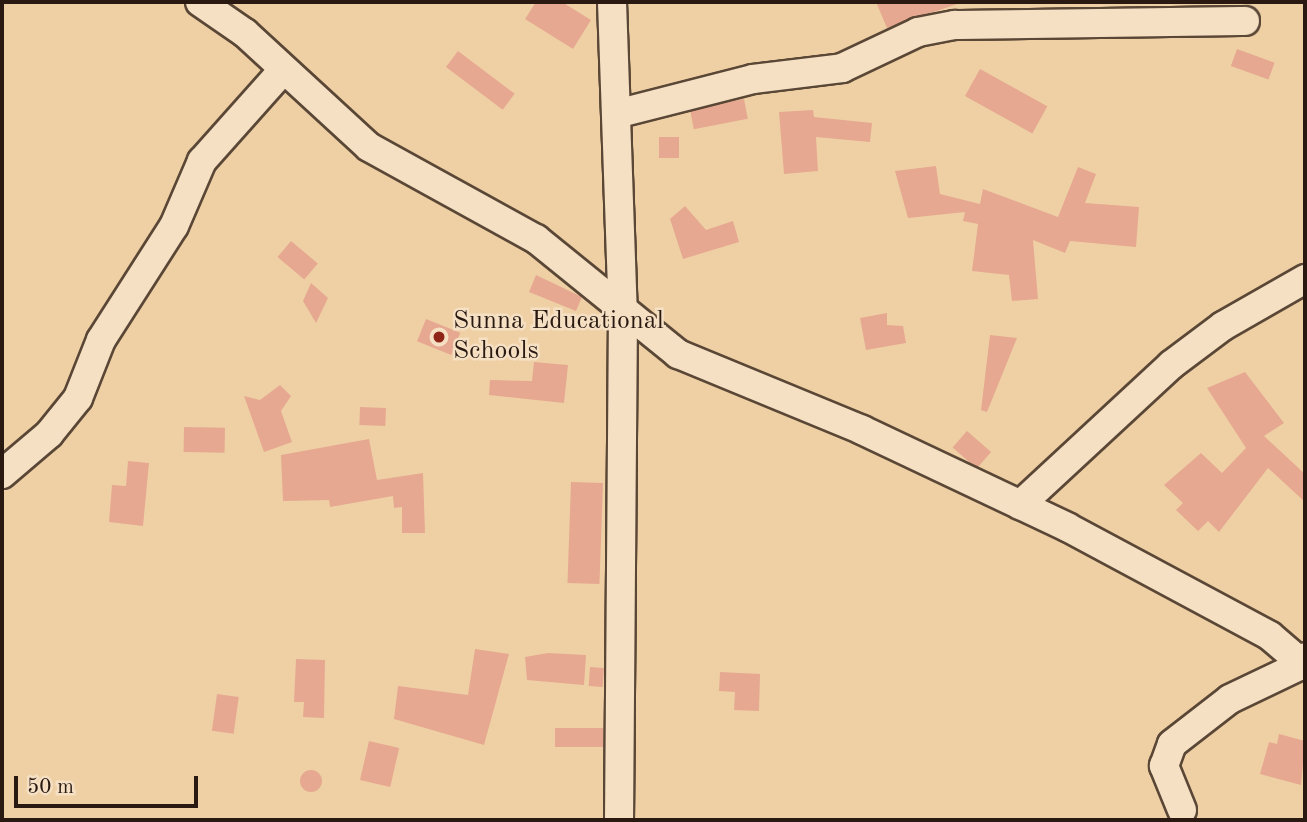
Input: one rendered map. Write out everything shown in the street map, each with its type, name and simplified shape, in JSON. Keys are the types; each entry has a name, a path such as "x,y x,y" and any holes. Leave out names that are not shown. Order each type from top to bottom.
{"street":[{"path":"200,2 283,70 369,147 536,239 623,313 678,355 1020,505 1247,622 1305,663 1230,699 1172,744 1164,766 1182,810"},
{"path":"612,2 623,313 619,820"},
{"path":"615,114 753,79 842,68 918,32 955,24 1245,21"},
{"path":"2,474 72,407 125,295 174,226 202,161 283,70"},
{"path":"1020,505 1171,365 1223,326 1305,279"}],"building":[{"path":"536,2 562,2 591,20 573,49 525,19"},
{"path":"876,2 963,2 887,28"},
{"path":"1237,49 1275,63 1268,80 1231,66"},
{"path":"458,51 515,94 503,110 446,67"},
{"path":"980,69 1047,106 1032,133 965,96"},
{"path":"744,99 748,119 694,129 690,109"},
{"path":"813,110 814,117 872,123 870,142 816,137 818,171 784,174 779,112"},
{"path":"659,137 679,137 679,158 659,158"},
{"path":"936,166 940,194 980,204 983,189 1058,217 1078,167 1096,174 1085,203 1139,207 1136,247 1070,241 1065,253 1033,240 1038,299 1012,301 1009,275 972,271 978,224 963,221 965,212 908,218 895,171"},
{"path":"685,206 706,230 733,221 739,242 683,259 670,219"},
{"path":"291,241 318,263 304,280 278,257"},
{"path":"536,275 582,297 576,311 529,292"},
{"path":"311,283 328,298 316,323 303,301"},
{"path":"887,313 887,325 903,326 906,343 866,350 860,318"},
{"name":"Sunna Educational Schools","path":"426,319 460,333 451,355 417,341"},
{"path":"990,335 1017,338 987,412 981,410"},
{"path":"534,362 568,365 564,403 489,395 490,380 532,381"},
{"path":"1245,372 1284,423 1264,436 1305,474 1305,502 1268,468 1219,532 1208,521 1198,531 1176,510 1183,503 1164,485 1201,453 1222,473 1246,448 1207,388"},
{"path":"280,385 291,396 281,411 292,442 264,452 244,396 260,400"},
{"path":"360,407 386,408 385,426 359,425"},
{"path":"184,427 225,428 225,453 184,452"},
{"path":"967,431 991,452 977,469 953,448"},
{"path":"369,439 377,480 423,473 425,533 402,533 402,507 394,508 393,496 330,507 329,500 283,501 281,455"},
{"path":"128,461 149,463 143,526 109,522 112,485 126,486"},
{"path":"571,482 603,483 599,584 567,583"},
{"path":"475,649 509,654 484,745 394,719 398,686 468,695"},
{"path":"548,653 586,655 584,685 527,680 525,657"},
{"path":"296,659 325,660 324,718 303,717 304,702 294,702"},
{"path":"590,667 604,668 603,687 589,686"},
{"path":"720,672 760,674 759,711 734,710 735,692 719,691"},
{"path":"217,694 239,697 234,734 212,731"},
{"path":"555,728 603,728 603,747 555,747"},
{"path":"1279,734 1305,741 1301,785 1260,774 1269,742 1277,744"},
{"path":"369,741 399,748 390,787 360,780"},
{"path":"311,770 319,773 322,781 319,789 311,792 303,789 300,781 303,773"}],"place":[{"name":"Sunna Educational Schools","path":"439,337"}]}
